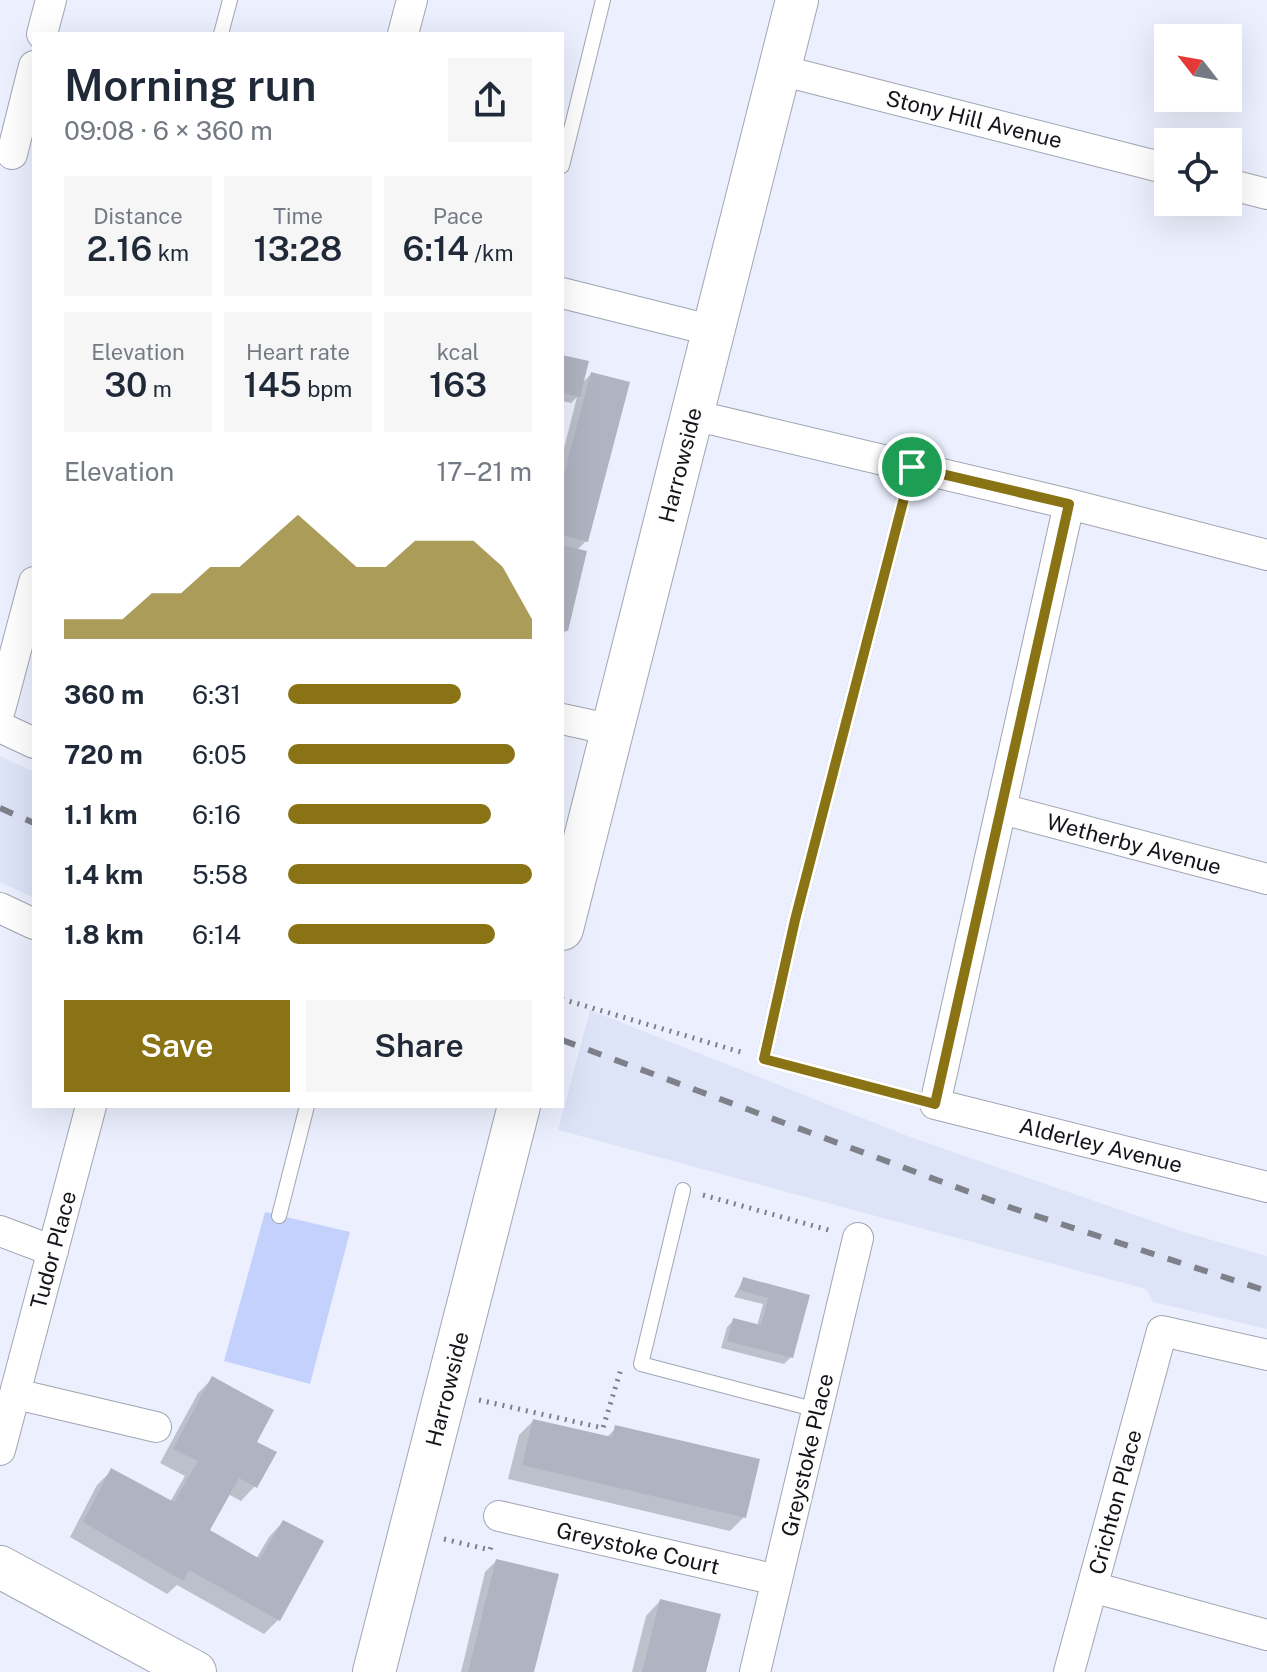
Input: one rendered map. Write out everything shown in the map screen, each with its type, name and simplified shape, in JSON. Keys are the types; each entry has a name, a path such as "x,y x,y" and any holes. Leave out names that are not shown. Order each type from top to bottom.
{"street":[{"path":"43,32 51,0"},
{"path":"404,32 412,0"},
{"name":"Harrowside","path":"564,921 797,0"},
{"name":"Stony Hill Avenue","path":"780,70 1154,165"},
{"path":"15,155 32,75"},
{"path":"1242,188 1267,194"},
{"path":"564,294 714,331"},
{"path":"693,415 1069,504 1267,555"},
{"path":"935,1104 1069,504"},
{"path":"0,710 32,590"},
{"path":"564,719 613,730"},
{"path":"0,727 32,742"},
{"name":"Wetherby Avenue","path":"1002,809 1267,879"},
{"path":"0,908 32,923"},
{"name":"Alderley Avenue","path":"935,1104 1267,1187"},
{"name":"Tudor Place","path":"0,1450 90,1108"},
{"name":"Harrowside","path":"374,1672 518,1108"},
{"path":"0,1231 53,1251"},
{"name":"Greystoke Place","path":"755,1672 858,1238"},
{"name":"Crichton Place","path":"1069,1672 1162,1331 1267,1355"},
{"path":"16,1394 88,1425 156,1427"},
{"name":"Greystoke Court","path":"499,1516 777,1580"},
{"path":"0,1567 142,1660 195,1672"},
{"path":"1092,1587 1267,1635"}],"lane":[{"path":"222,32 230,0"},
{"path":"564,158 603,0"},
{"path":"912,467 795,920 764,1059 935,1104"},
{"path":"279,1216 306,1108"},
{"path":"683,1190 641,1364 817,1410"}],"path":[{"path":"564,1000 764,1059"},
{"path":"683,1190 858,1238"},
{"path":"472,1398 603,1428 619,1369 641,1364"},
{"path":"439,1538 490,1550"}],"shaded area":[{"path":"0,756 32,771 32,897 0,882"},
{"path":"590,1010 913,1138 1184,1232 1267,1256 1267,1329 1153,1302 1146,1289 558,1130"},
{"path":"265,1212 350,1232 310,1384 224,1361"}],"building":[{"path":"564,355 589,361 580,397 564,393"},
{"path":"591,372 630,382 588,542 564,536 564,474"},
{"path":"564,545 587,551 568,631 564,630"},
{"path":"743,1277 810,1295 793,1358 727,1341 733,1318 761,1325 768,1298 739,1290"},
{"path":"212,1376 274,1410 257,1442 277,1452 257,1488 239,1478 210,1530 260,1559 283,1520 324,1541 280,1621 189,1570 183,1581 83,1522 111,1468 174,1502 198,1461 173,1449"},
{"path":"533,1419 612,1437 615,1425 760,1459 746,1518 522,1465"},
{"path":"496,1559 559,1574 534,1672 468,1672"},
{"path":"660,1599 721,1614 706,1672 642,1672"}],"railway":[{"path":"0,808 32,822"},
{"path":"564,1041 1012,1208 1267,1291"}],"route":[{"path":"912,467 1069,504 935,1104 764,1059 795,920 912,467"}]}
